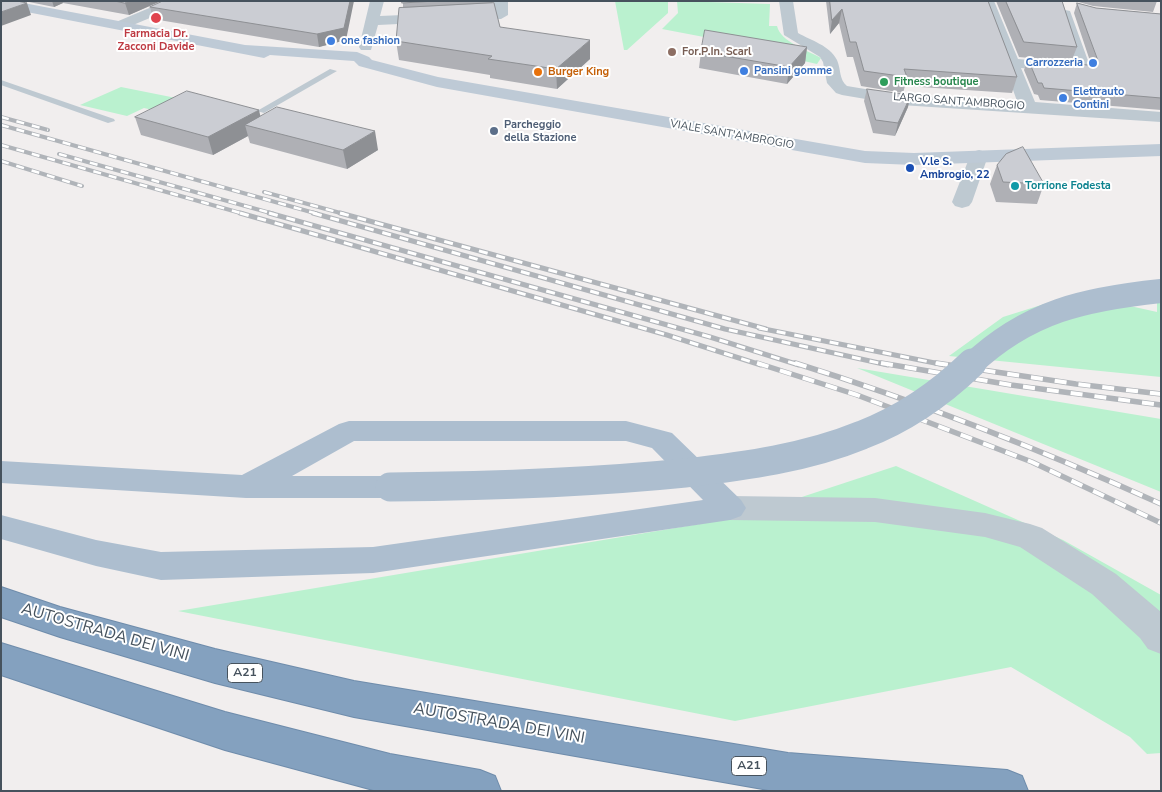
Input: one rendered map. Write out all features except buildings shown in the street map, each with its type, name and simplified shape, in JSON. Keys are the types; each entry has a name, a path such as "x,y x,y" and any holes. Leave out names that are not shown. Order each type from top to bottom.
{"highway":[{"name":"AUTOSTRADA DEI VINI","path":"1,602 60,622 215,666 354,699 788,773 1007,791"},
{"path":"1,658 225,731 390,774 480,791"}],"main road":[{"name":"VIALE SANT'AMBROGIO","path":"1,3 836,153 889,159 1161,150"},
{"name":"VIALE SANT'AMBROGIO","path":"365,57 437,82"},
{"path":"338,65 354,70 365,57"},
{"name":"VIALE SANT'AMBROGIO","path":"1030,154 1161,164"},
{"path":"1,472 246,487 500,485 704,471 781,460 861,436 892,421 927,401 947,386 1003,336 1035,318 1066,306 1108,297 1161,290"},
{"path":"246,487 348,431 626,431 662,440 730,508"},
{"path":"1,527 96,553 161,566 373,560 730,508"}],"street":[{"path":"121,25 178,1"},
{"path":"365,57 376,1"},
{"path":"372,21 501,15 501,1"},
{"name":"LARGO SANT'AMBROGIO","path":"786,1 791,35 828,56 834,83 842,90 901,100 1161,117"},
{"path":"987,1 1028,107"},
{"path":"1012,63 1083,69 1064,6"},
{"path":"962,202 979,156"},
{"path":"730,508 875,510 985,525 1030,538 1104,584 1153,627 1161,638"}],"lane":[{"path":"261,111 338,65"},
{"path":"1,82 111,121"}],"green space":[{"path":"615,1 668,1 668,13 627,50 624,50"},
{"path":"677,1 770,4 769,26 777,26 779,32 789,41 821,58 817,64 786,57 788,53 662,29 678,13"},
{"path":"121,87 196,102 171,114 144,108 127,116 80,105"},
{"path":"1076,294 1157,312 1157,300 1161,300 1161,377 949,356 1003,317"},
{"path":"857,368 1161,419 1161,492"},
{"path":"896,466 1063,540 1161,595 1161,753 1147,754 1130,737 1011,667 735,721 178,611 741,517"}],"railway":[{"path":"1,117 48,130"},
{"path":"1,125 318,214"},
{"path":"1,145 244,214"},
{"path":"59,154 274,214"},
{"path":"1,161 82,186"},
{"path":"264,192 344,214"},
{"path":"240,213 667,335 761,365"},
{"path":"269,213 710,337 799,365"},
{"path":"313,213 725,329 888,365"},
{"path":"340,213 766,329"},
{"path":"759,328 945,365"},
{"path":"757,363 857,395 1032,462 1161,523"},
{"path":"795,363 888,394 980,428 1161,504"},
{"path":"881,363 1011,385 1161,405"},
{"path":"936,363 1076,384 1161,394"}],"place":[{"name":"Farmacia Dr. Zacconi Davide","path":"156,18"},
{"name":"one fashion","path":"331,41"},
{"name":"For.P.In. Scarl","path":"672,52"},
{"name":"Carrozzeria","path":"1093,63"},
{"name":"Pansini gomme","path":"744,71"},
{"name":"Burger King","path":"538,72"},
{"name":"Fitness boutique","path":"884,82"},
{"name":"Elettrauto Contini","path":"1063,98"},
{"name":"Parcheggio della Stazione","path":"494,131"},
{"name":"V.le S. Ambrogio, 22","path":"910,168"},
{"name":"Torrione Fodesta","path":"1015,186"}]}
